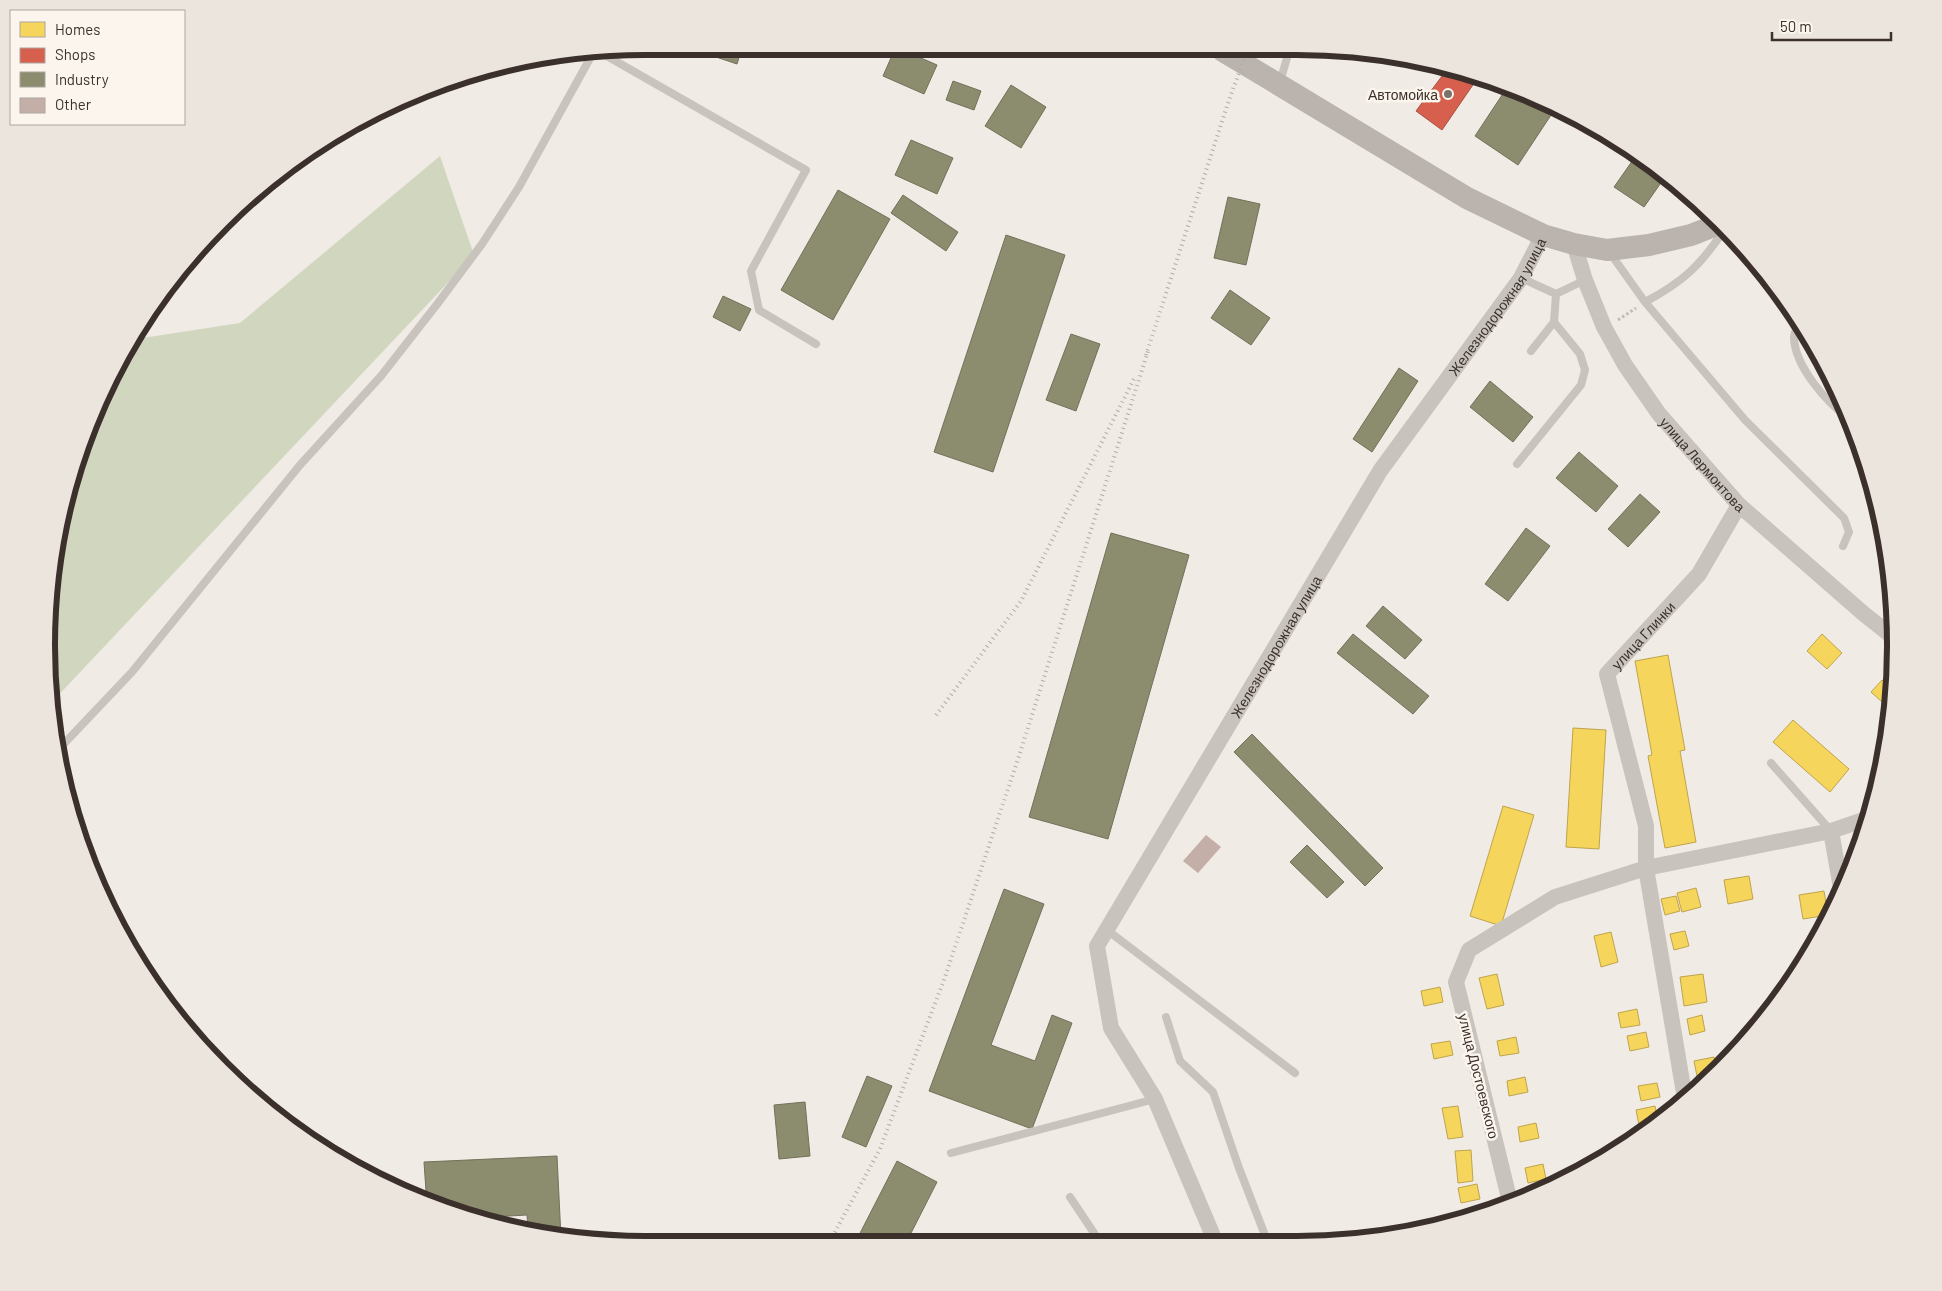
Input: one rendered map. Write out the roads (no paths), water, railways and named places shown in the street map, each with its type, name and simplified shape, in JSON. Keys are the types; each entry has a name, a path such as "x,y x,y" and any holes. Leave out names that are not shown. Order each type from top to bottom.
{"main road":[{"path":"1230,55 1467,198 1543,235"},
{"name":"Железнодорожная улица","path":"1543,235 1574,244 1607,250 1649,245 1691,235 1712,227"}],"street":[{"name":"Железнодорожная улица","path":"1213,1236 1155,1099 1111,1028 1097,946 1380,471 1521,278 1543,235"},
{"name":"улица Лермонтова","path":"1574,244 1585,280 1604,327 1625,366 1659,414 1739,505 1864,614 1887,631"},
{"name":"улица Глинки","path":"1683,1092 1646,868 1646,826 1606,674 1699,574 1739,505"},
{"path":"1646,868 1831,831 1860,821"},
{"path":"1831,831 1840,876"},
{"name":"улица Достоевского","path":"1509,1196 1456,982 1469,950 1555,897 1646,868"}],"lane":[{"path":"1279,84 1288,55"},
{"path":"607,56 806,170 751,271 759,310 816,344"},
{"path":"63,744 132,672 300,466 381,376 438,304 482,244 519,187 590,58"},
{"path":"1645,302 1668,290 1692,272 1721,235"},
{"path":"1607,250 1645,302 1745,420 1844,518 1848,532 1843,546"},
{"path":"1521,278 1556,294"},
{"path":"1556,294 1585,280"},
{"path":"1531,351 1554,322 1556,294"},
{"path":"1517,464 1581,385 1585,370 1580,354 1554,322"},
{"path":"1796,331 1794,338 1799,357 1808,376 1835,404"},
{"path":"1771,763 1831,831"},
{"path":"1106,930 1295,1073"},
{"path":"1166,1017 1180,1061 1213,1092 1239,1168 1265,1236"},
{"path":"951,1153 1155,1099"},
{"path":"1070,1197 1096,1236"}],"railway":[{"path":"1146,355 1229,100 1246,55"},
{"path":"833,1236 880,1149 945,977 1018,759 1149,348"},
{"path":"936,715 1021,601 1135,377"}],"place":[{"name":"Автомойка","path":"1448,94"}]}
